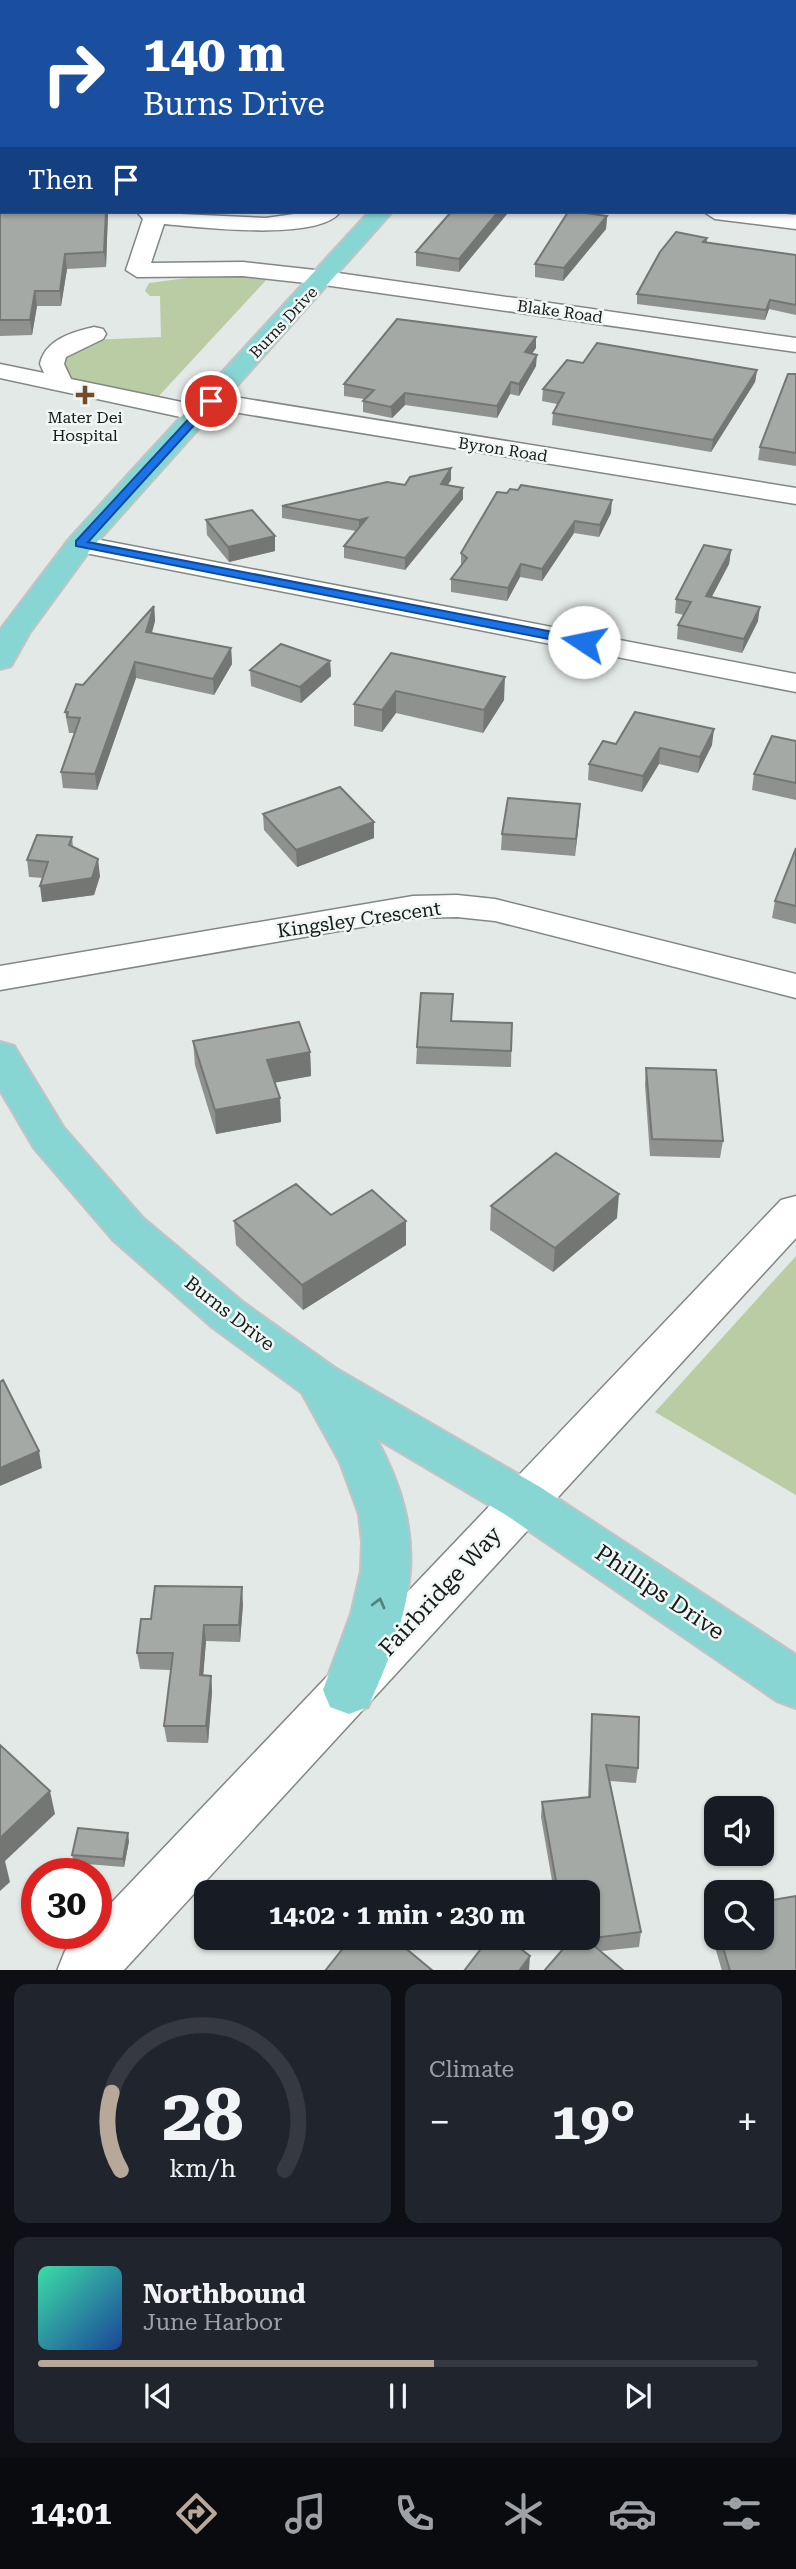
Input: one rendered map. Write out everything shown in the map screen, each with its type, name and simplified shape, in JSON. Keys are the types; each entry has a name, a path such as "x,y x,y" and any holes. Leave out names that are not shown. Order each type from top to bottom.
{"main road":[{"name":"Burns Drive","path":"0,659 15,631 80,544 379,214"},
{"name":"Burns Drive","path":"0,1056 49,1138 128,1229 228,1315 319,1381 523,1501"},
{"path":"319,1381 369,1468 386,1517 389,1557 381,1602 349,1690"},
{"name":"Phillips Drive","path":"523,1501 796,1684"}],"street":[{"path":"152,214 228,253 270,249 280,230"},
{"name":"Blake Road","path":"152,214 137,270 243,269 324,278 796,345"},
{"path":"191,235 280,230 324,214"},
{"path":"731,214 796,222"},
{"path":"60,381 52,364 54,354 66,345 94,334"},
{"name":"Byron Road","path":"0,370 205,407 796,496"},
{"path":"80,544 796,683"},
{"name":"Kingsley Crescent","path":"0,978 413,907 457,906 495,910 796,986"},
{"name":"Fairbridge Way","path":"85,1970 796,1211"}],"green space":[{"path":"202,276 269,277 157,398 69,378 61,365 62,354 89,340 161,337 160,296 150,296 145,291 149,283"},
{"path":"796,1256 796,1495 655,1412"}],"building":[{"path":"0,214 106,214 104,252 65,254 60,291 35,291 30,320 0,320"},
{"path":"449,214 496,214 459,259 416,252"},
{"path":"567,214 607,216 564,268 535,264"},
{"path":"676,232 707,238 703,242 796,255 796,305 770,300 766,310 637,294 660,252"},
{"path":"397,319 536,337 525,352 537,355 519,384 511,382 497,406 405,393 391,407 363,401 374,390 344,384"},
{"path":"597,343 757,370 713,440 553,413 564,393 543,389 567,360 583,363"},
{"path":"788,374 796,374 796,453 760,447"},
{"path":"451,468 441,484 463,488 405,558 344,546 367,518 359,520 282,506 387,482 405,485 410,477"},
{"path":"521,485 612,500 600,525 575,521 542,569 521,564 508,588 451,579 467,558 461,553 497,492 518,490"},
{"path":"252,510 275,536 228,547 206,520"},
{"path":"704,545 731,550 706,596 760,607 744,639 678,625 691,602 676,599"},
{"path":"154,606 146,632 231,648 213,679 135,662 95,774 61,772 80,718 67,717 68,712 65,712 76,684 83,685"},
{"path":"281,644 330,661 300,687 250,670"},
{"path":"391,653 505,677 484,710 396,691 382,710 354,704"},
{"path":"635,712 714,729 700,757 660,748 643,776 589,764 603,741 616,744"},
{"path":"772,736 796,741 796,783 754,774"},
{"path":"340,787 374,822 296,850 263,814"},
{"path":"508,798 580,804 576,839 502,834"},
{"path":"37,835 72,837 69,845 98,859 92,878 40,886 48,862 27,860"},
{"path":"796,848 796,906 775,901"},
{"path":"421,993 453,994 451,1021 512,1023 511,1051 417,1047"},
{"path":"299,1022 310,1052 267,1060 280,1098 215,1110 193,1041"},
{"path":"646,1068 716,1070 723,1141 652,1139"},
{"path":"556,1153 619,1194 555,1248 491,1206"},
{"path":"296,1184 331,1215 372,1190 406,1221 302,1285 234,1221"},
{"path":"3,1380 39,1451 0,1468 0,1382"},
{"path":"155,1586 242,1587 239,1625 204,1625 200,1675 211,1676 206,1726 164,1726 173,1653 137,1653 141,1619 151,1619"},
{"path":"592,1714 639,1717 638,1768 606,1765 641,1932 600,1937 600,1880 556,1880 542,1802 590,1797"},
{"path":"0,1745 50,1791 0,1838"},
{"path":"78,1828 128,1833 123,1859 72,1855"},
{"path":"796,1896 796,1970 730,1970 724,1950 774,1950 774,1900"},
{"path":"342,1950 408,1950 432,1970 326,1970"},
{"path":"480,1950 522,1950 530,1956 520,1970 465,1970"},
{"path":"562,1950 599,1950 623,1970 545,1970"}],"place":[{"name":"Mater Dei Hospital","path":"85,395"}],"route":[{"path":"211,401 80,544 584,642"}]}
